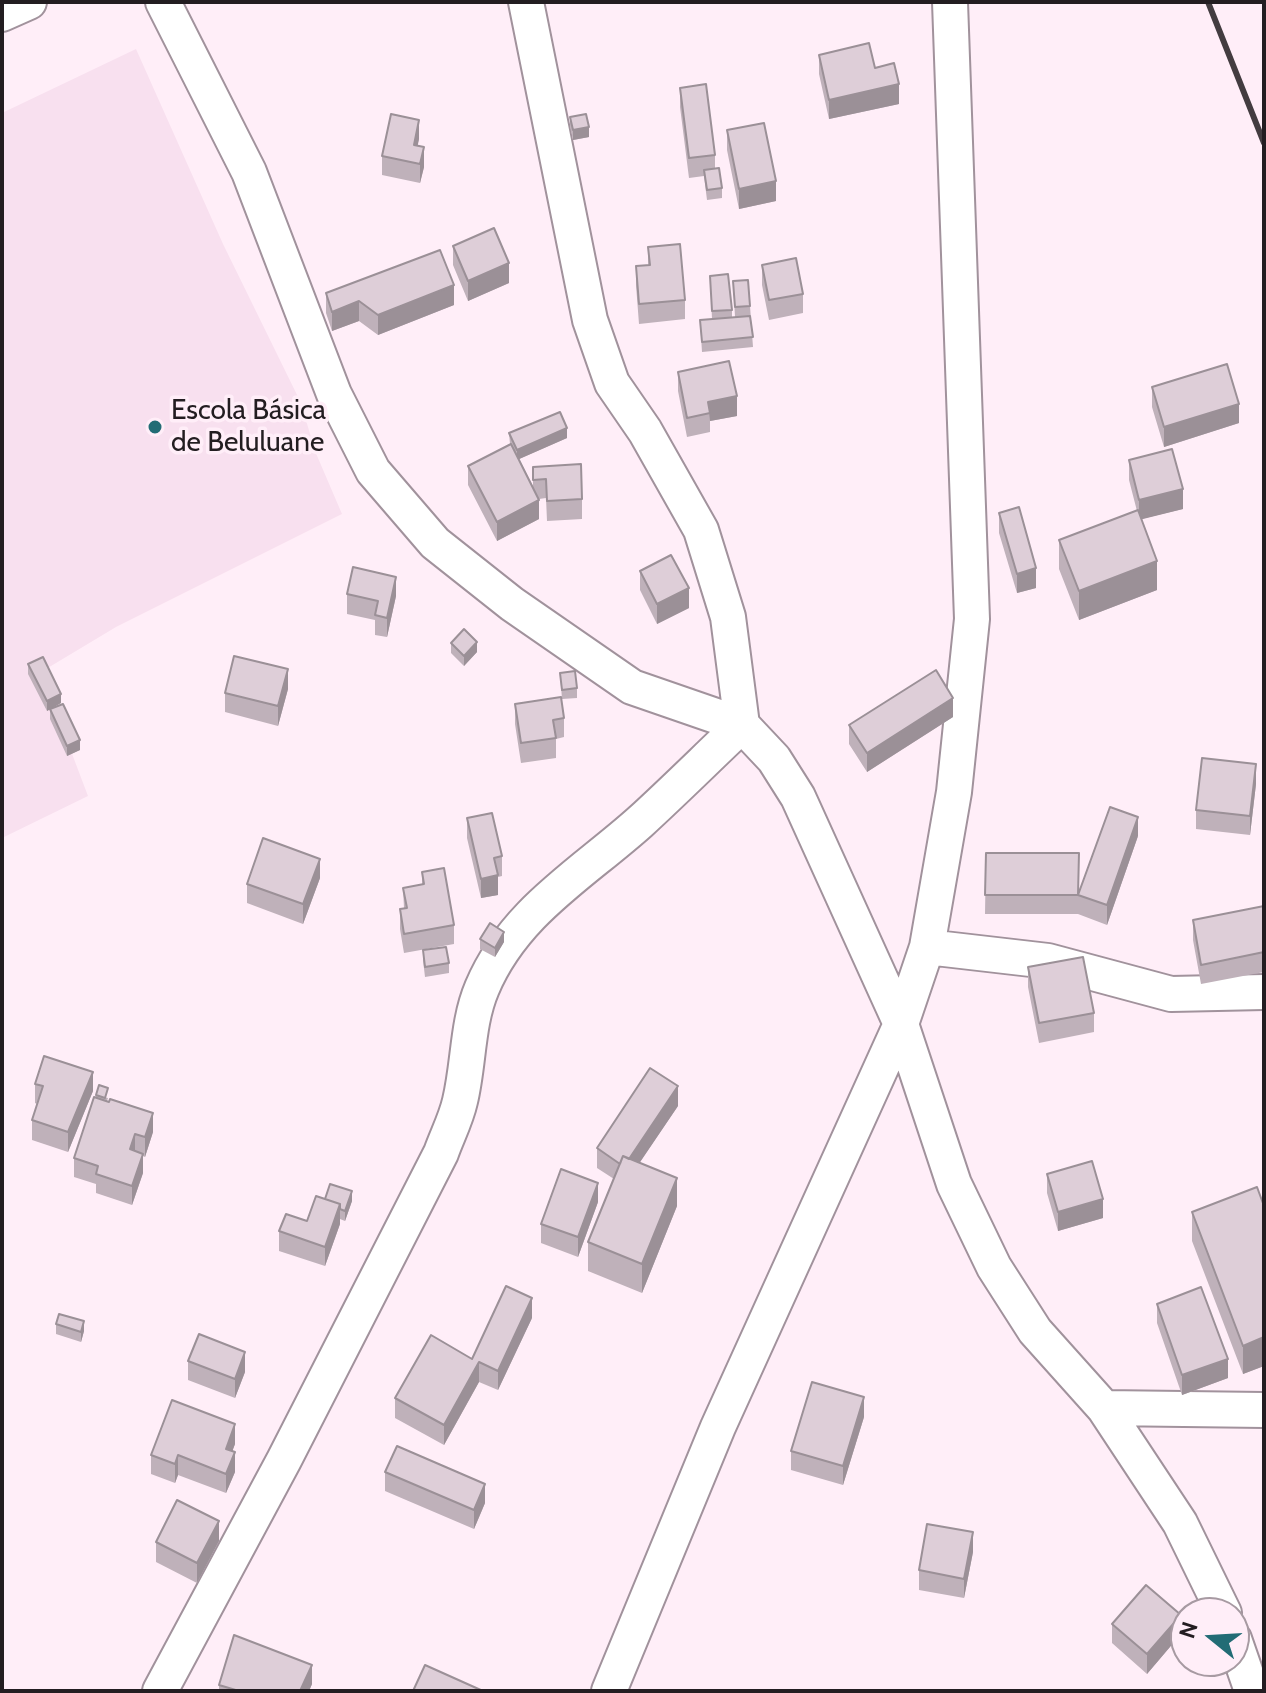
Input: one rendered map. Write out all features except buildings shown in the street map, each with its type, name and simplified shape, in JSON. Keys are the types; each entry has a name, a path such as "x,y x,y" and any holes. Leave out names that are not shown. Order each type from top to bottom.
{"street":[{"path":"2,14 29,2"},
{"path":"163,2 249,172 334,394 373,471 435,543 512,604 632,687 742,725 774,759 798,797 901,1024 954,1184 994,1267 1035,1331 1104,1408 1180,1523 1216,1597"},
{"path":"526,2 590,320 612,383 645,431 701,530 728,617 742,725"},
{"path":"609,1691 718,1427 901,1024 927,947 954,792 972,619 950,2"},
{"path":"160,1691 284,1460 441,1153 460,1103 473,1019 482,988 498,959 521,923 574,873 638,823 742,725"},
{"path":"927,947 1048,961 1171,994 1264,992"},
{"path":"1104,1408 1264,1410"}],"shaded area":[{"name":"Escola Básica de Beluluane","path":"136,49 223,244 301,403 315,451 342,514 116,627 41,672 88,796 2,838 2,113"}],"railway":[{"path":"1208,2 1264,143"}],"place":[{"name":"Escola Básica de Beluluane","path":"155,427"}]}
